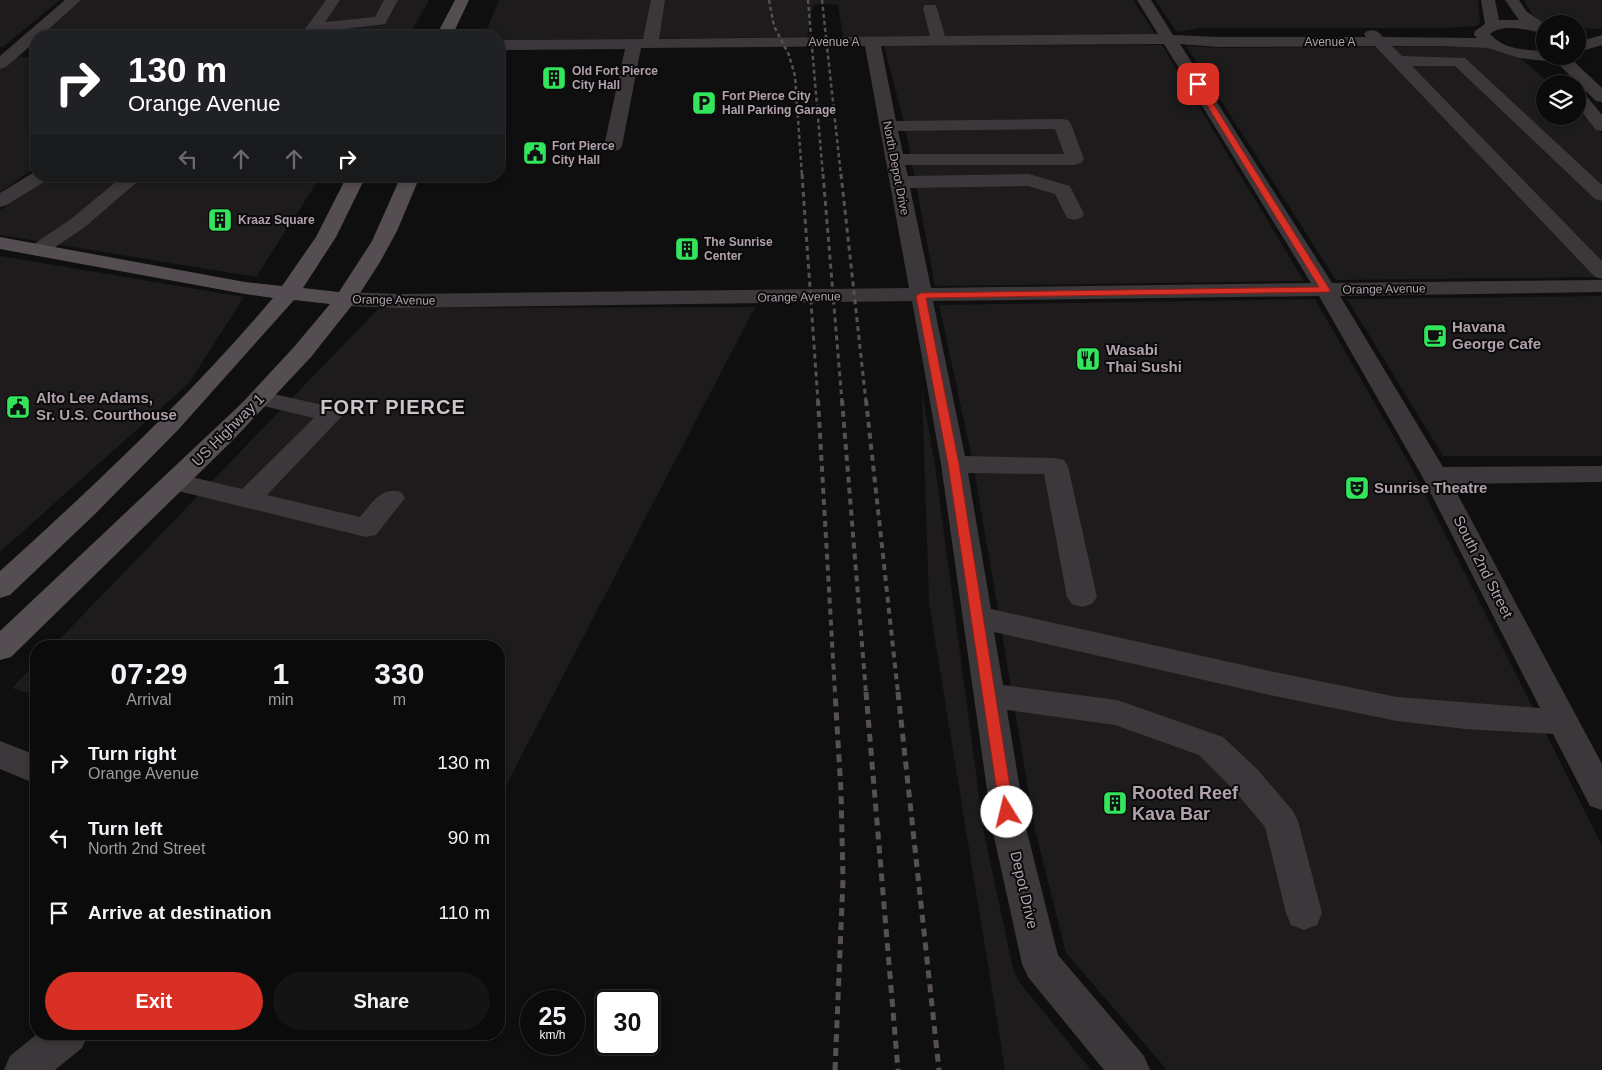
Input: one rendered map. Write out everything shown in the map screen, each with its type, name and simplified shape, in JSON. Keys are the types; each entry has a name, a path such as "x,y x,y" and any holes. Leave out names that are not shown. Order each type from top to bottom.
{"main road":[{"path":"447,30 462,0"},
{"path":"0,588 125,471 188,405 287,294 316,253 340,213 354,182"},
{"name":"US Highway 1","path":"0,649 175,482 260,398 314,339 345,299 371,260 396,214 409,182"},
{"name":"Orange Avenue","path":"0,243 287,294 345,299"}],"street":[{"path":"40,30 74,0"},
{"path":"312,30 333,0"},
{"path":"324,30 380,21 391,0"},
{"path":"613,146 642,44 658,0"},
{"name":"South 2nd Street","path":"1144,0 1326,290 1435,476 1602,796"},
{"path":"1488,0 1489,34"},
{"path":"1512,0 1521,14 1536,24"},
{"path":"930,8 939,41"},
{"path":"1489,34 1512,24 1536,27"},
{"path":"1586,33 1602,33"},
{"path":"1489,34 1549,74"},
{"name":"Avenue A","path":"505,45 1170,39 1218,42 1375,37 1455,41 1489,34"},
{"path":"1375,37 1602,272"},
{"path":"0,64 30,39"},
{"path":"1586,44 1602,40"},
{"name":"North Depot Drive","path":"872,41 921,296"},
{"path":"0,50 30,49"},
{"path":"1515,53 1536,55"},
{"path":"1398,61 1459,61 1602,195"},
{"path":"1568,65 1602,97"},
{"path":"1586,101 1602,103"},
{"path":"1586,107 1602,126"},
{"path":"888,126 1062,124 1075,159 895,160"},
{"path":"899,182 1029,180 1063,190 1074,214"},
{"path":"0,201 30,182"},
{"path":"38,250 78,223 128,182"},
{"path":"1580,250 1602,250"},
{"name":"Orange Avenue","path":"345,299 400,301 921,296 1602,286"},
{"name":"Depot Drive","path":"921,296 954,464 1010,832 1041,964 1130,1070"},
{"path":"248,499 332,414 260,398"},
{"path":"954,464 1055,466 1082,598"},
{"path":"1435,476 1602,474"},
{"path":"175,482 366,528 392,498"},
{"path":"977,616 1270,683 1397,709 1465,716 1563,722"},
{"path":"989,695 1117,713 1210,746 1246,780 1281,821 1304,913"},
{"path":"0,754 30,767"},
{"path":"24,1070 61,1040"}],"shaded area":[{"path":"0,0 60,0 3,47 0,47"},
{"path":"81,0 429,0 412,30 46,30"},
{"path":"499,0 1133,0 1156,35 843,37 838,5 822,3 813,6 807,37 505,40 505,30 486,30"},
{"path":"1155,0 1478,0 1480,24 1443,28 1199,28 1177,32"},
{"path":"1524,0 1602,0 1602,29 1586,28 1586,15 1536,15 1536,18"},
{"path":"1162,45 1304,281 935,286 905,126 884,46"},
{"path":"1186,46 1221,48 1463,46 1488,48 1519,57 1540,75 1536,75 1536,125 1586,125 1586,118 1602,134 1602,277 1336,280"},
{"path":"0,57 30,57 30,171 0,192"},
{"path":"43,182 317,182 256,277 0,235 0,210"},
{"path":"0,256 244,297 189,383 0,552"},
{"path":"1602,296 1602,456 1443,456 1347,299"},
{"path":"1315,299 1413,470 1602,845 1602,1070 1167,1070 1066,953 1035,829 973,463 939,305"},
{"path":"755,307 505,787 505,640 59,640 379,308"},
{"path":"922,391 935,466 984,833 1013,969 1020,983 1091,1070 1005,1070 929,603"},
{"path":"30,669 30,693 12,688"}],"railway":[{"path":"769,0 774,26 789,55 795,76 802,176"},
{"path":"808,0 823,176"},
{"path":"822,0 841,176"},
{"path":"802,174 818,402"},
{"path":"823,174 842,402"},
{"path":"841,174 866,402"},
{"path":"818,400 835,693"},
{"path":"842,400 866,693"},
{"path":"866,400 898,693"},
{"path":"835,692 841,791 843,880 835,1070"},
{"path":"866,692 898,1070"},
{"path":"898,692 939,1070"}],"place":[{"name":"Old Fort Pierce City Hall","path":"554,78"},
{"name":"Fort Pierce City Hall Parking Garage","path":"704,103"},
{"name":"Fort Pierce City Hall","path":"535,153"},
{"name":"Kraaz Square","path":"220,220"},
{"name":"The Sunrise Center","path":"687,249"},
{"name":"Havana George Cafe","path":"1435,336"},
{"name":"Wasabi Thai Sushi","path":"1088,359"},
{"name":"Alto Lee Adams, Sr. U.S. Courthouse","path":"18,407"},
{"name":"Sunrise Theatre","path":"1357,488"},
{"name":"Rooted Reef Kava Bar","path":"1115,803"}],"district":[{"name":"FORT PIERCE","path":"393,407"}],"route":[{"path":"1007,812 954,464 921,296 1326,290 1198,84"}]}
